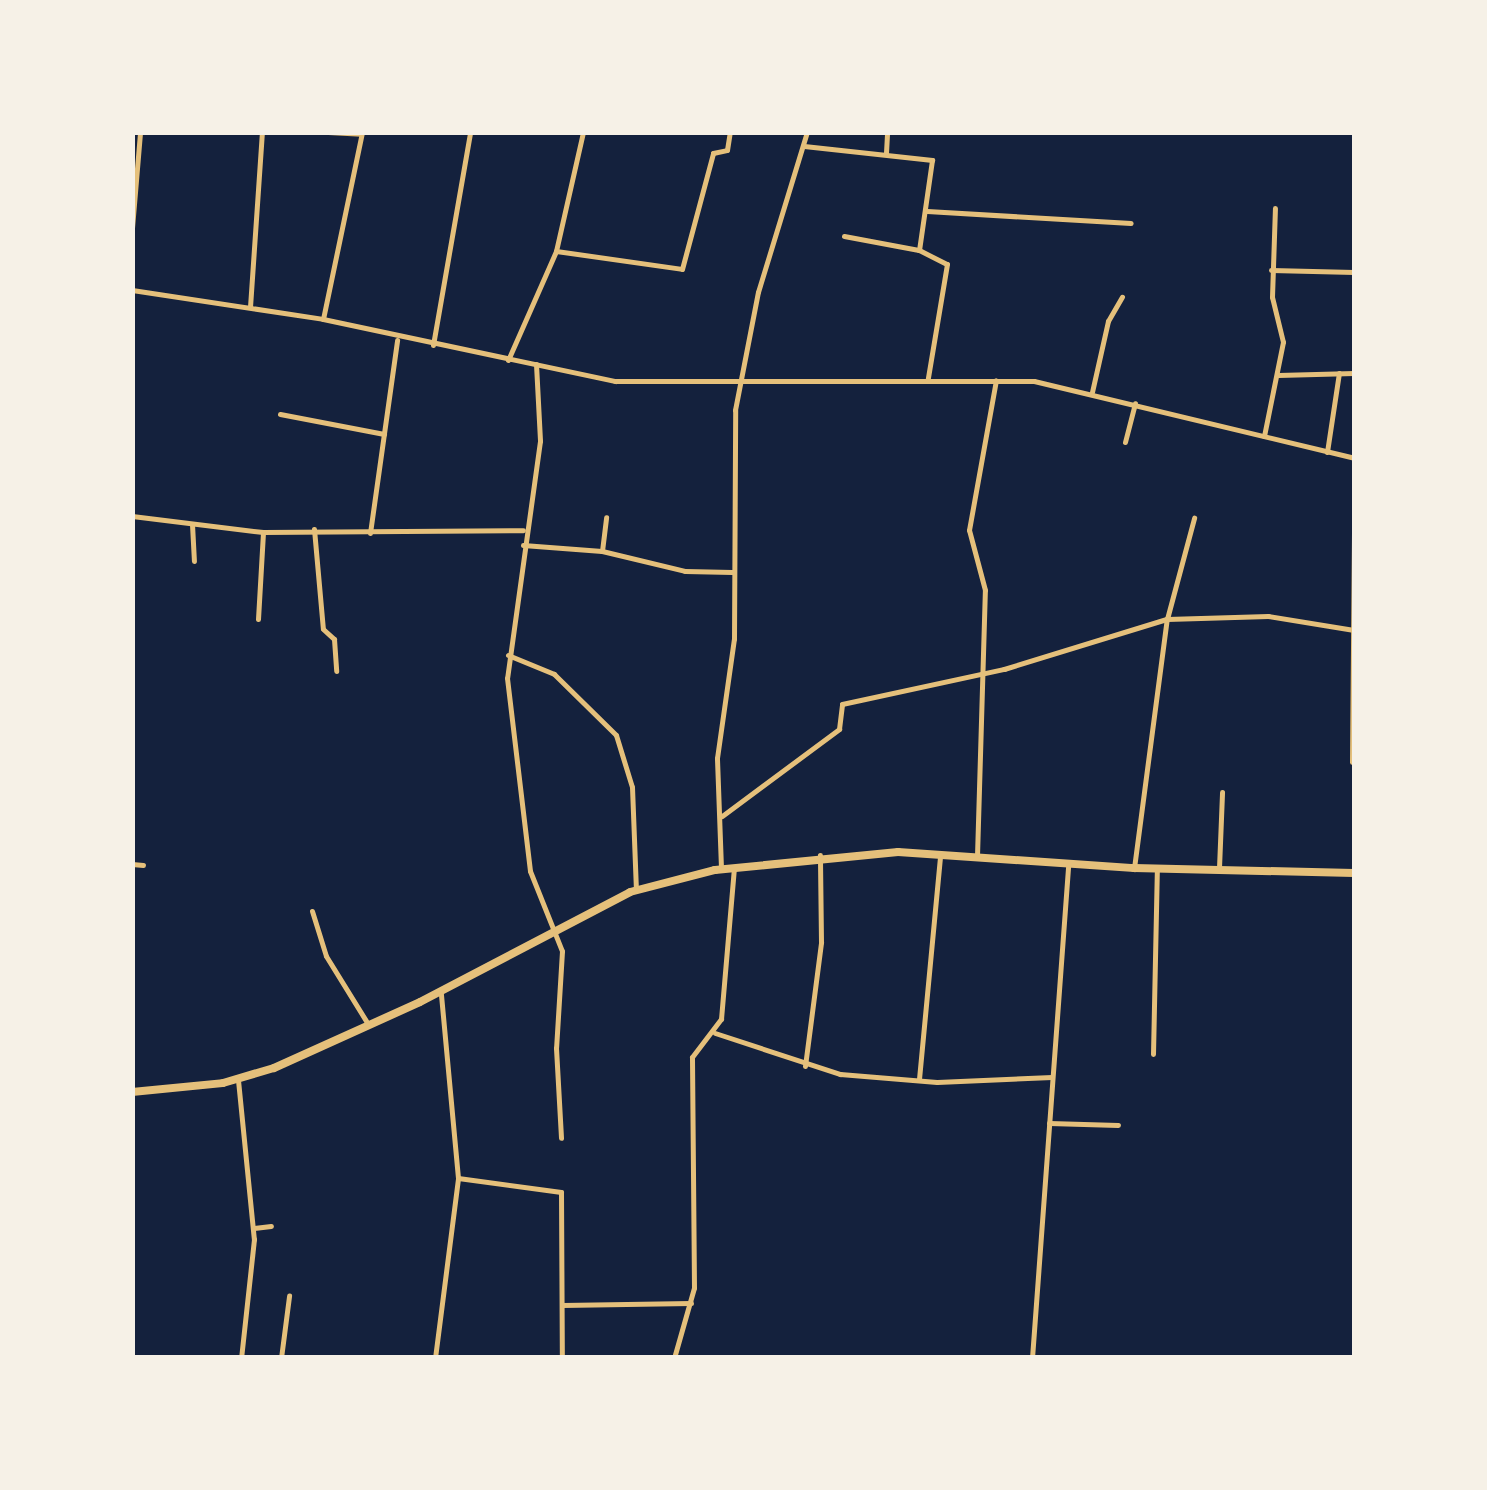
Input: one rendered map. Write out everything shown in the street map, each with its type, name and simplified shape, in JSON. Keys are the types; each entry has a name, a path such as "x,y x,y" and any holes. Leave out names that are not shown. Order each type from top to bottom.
{"main road":[{"path":"132,1092 238,1080 274,1068 440,992 636,890 722,869 820,855 940,854 1134,868 1354,873"}],"street":[{"path":"132,228 140,132"},
{"path":"250,307 262,132"},
{"path":"323,320 361,133 328,132"},
{"path":"433,345 470,132"},
{"path":"503,132 527,132"},
{"path":"508,360 556,252 583,132"},
{"path":"631,132 645,132"},
{"path":"556,252 682,269 713,153 727,150 730,132"},
{"path":"722,869 717,758 732,658 732,461 758,292 807,132"},
{"path":"886,153 887,132"},
{"path":"804,146 931,158 919,250"},
{"path":"1264,436 1283,342 1271,270 1275,208"},
{"path":"927,211 1131,223"},
{"path":"844,236 919,250 948,264 928,378"},
{"path":"1271,270 1354,272"},
{"path":"132,290 323,320 397,340 648,384 742,378 928,378 996,380 1092,392 1354,458"},
{"path":"1092,392 1108,322 1122,297"},
{"path":"370,533 397,340"},
{"path":"536,364 540,441 523,530 508,655 524,838 563,962 556,1048 560,1138"},
{"path":"1327,452 1339,373"},
{"path":"1276,375 1354,373"},
{"path":"977,856 978,676 984,572 969,530 996,380"},
{"path":"1125,442 1135,403"},
{"path":"280,414 384,434"},
{"path":"132,516 264,532 523,530"},
{"path":"602,551 606,517"},
{"path":"1134,868 1167,619 1194,518"},
{"path":"1352,762 1354,523"},
{"path":"192,524 194,561"},
{"path":"314,529 323,629 334,639 336,671"},
{"path":"258,618 264,532"},
{"path":"522,545 602,551 685,572 732,572"},
{"path":"722,816 839,729 842,704 978,676 1167,619 1268,616 1352,629"},
{"path":"508,655 554,674 616,735 632,787 636,890"},
{"path":"1218,868 1222,792"},
{"path":"919,1080 940,854"},
{"path":"806,1066 820,942 820,855"},
{"path":"1032,1358 1068,862"},
{"path":"132,864 143,865"},
{"path":"674,1358 691,1303 692,1058 715,1033 728,979 734,868"},
{"path":"1153,1054 1156,868"},
{"path":"312,911 326,956 369,1026"},
{"path":"435,1358 458,1178 440,992"},
{"path":"715,1033 806,1066 919,1080 1052,1077"},
{"path":"238,1080 253,1228 241,1358"},
{"path":"1049,1122 1118,1125"},
{"path":"458,1178 560,1192 562,1358"},
{"path":"253,1228 271,1226"},
{"path":"280,1358 289,1296"},
{"path":"562,1305 691,1303"}]}
